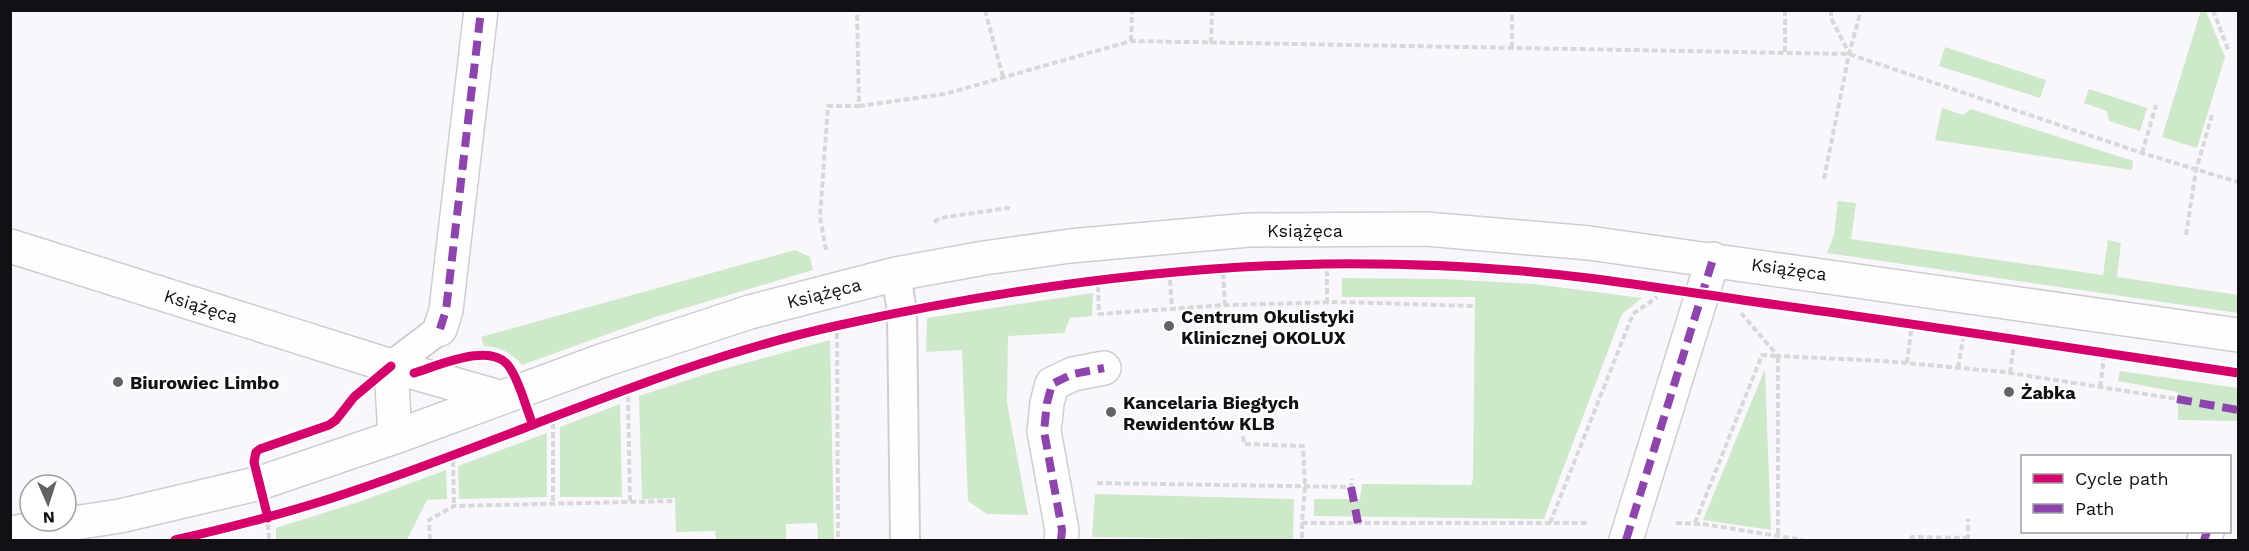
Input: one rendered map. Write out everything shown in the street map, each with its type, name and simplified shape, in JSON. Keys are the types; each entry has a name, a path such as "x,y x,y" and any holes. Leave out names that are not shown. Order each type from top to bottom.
{"street":[{"path":"440,329 446,310 481,10"},
{"name":"Książęca","path":"10,246 391,366 499,397 750,312 896,274 984,258 1071,246 1249,230 1426,229 1589,243 2238,335"},
{"path":"1628,532 1713,259"},
{"path":"391,366 394,437"},
{"path":"1062,540 1044,431 1047,403 1052,384 1072,374 1104,368"},
{"path":"10,533 76,524 167,506 260,483 394,437 499,397"}],"lane":[{"path":"896,274 902,312 905,540"},
{"path":"391,366 440,329"}],"path":[{"path":"857,10 858,106"},
{"path":"985,10 1003,77"},
{"path":"1131,41 1132,10"},
{"path":"1211,44 1212,10"},
{"path":"1512,10 1512,48"},
{"path":"1785,10 1785,52"},
{"path":"1831,10 1831,18 1849,54"},
{"path":"1824,178 1849,54 1861,10"},
{"path":"2213,10 2229,51"},
{"path":"828,106 858,106 945,94 1131,41 1849,54 2142,153 2238,182"},
{"path":"2142,153 2156,105"},
{"path":"2186,235 2196,170 2212,115"},
{"path":"1327,264 1327,303"},
{"path":"1223,268 1225,305"},
{"path":"1169,272 1172,310"},
{"path":"1098,280 1100,314 1225,305 1327,303 1475,306"},
{"path":"827,292 837,326 838,540"},
{"path":"1550,523 1632,314 1659,295"},
{"path":"1736,306 1778,356 1778,536"},
{"path":"1906,363 1911,325"},
{"path":"1958,368 1964,333"},
{"path":"2010,373 2014,340"},
{"path":"2100,387 2104,353"},
{"path":"1695,524 1762,356 1906,363 2010,373 2177,399"},
{"path":"628,389 630,502"},
{"path":"553,416 554,503"},
{"path":"1243,436 1244,444 1303,446 1305,486 1302,540"},
{"path":"453,455 454,506"},
{"path":"1097,483 1352,487 1352,479"},
{"path":"430,540 429,520 454,506 673,501"},
{"path":"268,518 269,540"},
{"path":"1911,540 1912,537 1968,539 1968,519"},
{"path":"1302,523 1550,523 1628,532 1695,524 1803,540"}],"green space":[{"path":"2201,10 2206,11 2225,57 2197,148 2162,137"},
{"path":"1945,47 2046,80 2040,98 1939,66"},
{"path":"2089,89 2147,108 2140,131 2109,121 2107,111 2084,103"},
{"path":"1942,108 1963,115 1971,109 2133,161 2132,170 1935,140"},
{"path":"1838,201 1856,203 1851,239 2103,275 2108,240 2121,243 2117,277 2238,295 2238,313 1827,253 1834,235"},
{"path":"795,250 810,257 813,270 655,317 522,365 505,351 484,346 481,337"},
{"path":"1342,278 1442,279 1534,284 1642,298 1622,314 1544,519 1314,516 1314,499 1360,499 1362,484 1471,485 1473,480 1475,297 1342,297"},
{"path":"1093,293 1092,316 1070,318 1064,333 1008,336 1007,403 1028,515 987,514 968,501 962,350 926,352 927,318"},
{"path":"830,340 834,540 818,540 817,523 786,524 786,540 716,540 715,531 676,532 675,498 642,499 639,396 709,373"},
{"path":"1765,369 1771,530 1703,520"},
{"path":"2120,371 2238,388 2238,421 2178,420 2178,392 2118,381"},
{"path":"620,404 622,497 560,497 560,427"},
{"path":"547,433 547,497 459,499 458,466"},
{"path":"446,470 447,499 427,500 407,540 276,540 276,528 362,501"},
{"path":"1095,494 1294,499 1293,540 1092,537"}],"marked path":[{"path":"440,329 446,310 481,10"},
{"path":"1626,540 1713,259"},
{"path":"1061,540 1062,530 1044,431 1047,403 1052,384 1073,374 1104,368"},
{"path":"2177,399 2238,410"},
{"path":"1351,487 1358,523"},
{"path":"2204,540 2207,533"}],"cycle path":[{"path":"175,540 336,497 657,378 778,340 900,312 1020,291 1080,282 1201,270 1323,264 1389,264 1456,266 1555,274 2238,373"},
{"path":"414,373 450,361 478,355 502,360 510,368 517,381 533,425"},
{"path":"268,518 254,462 256,452 329,425 336,420 354,397 391,366"}],"place":[{"name":"Centrum Okulistyki Klinicznej OKOLUX","path":"1169,326"},
{"name":"Biurowiec Limbo","path":"118,382"},
{"name":"Żabka","path":"2009,392"},
{"name":"Kancelaria Biegłych Rewidentów KLB","path":"1111,412"}]}
